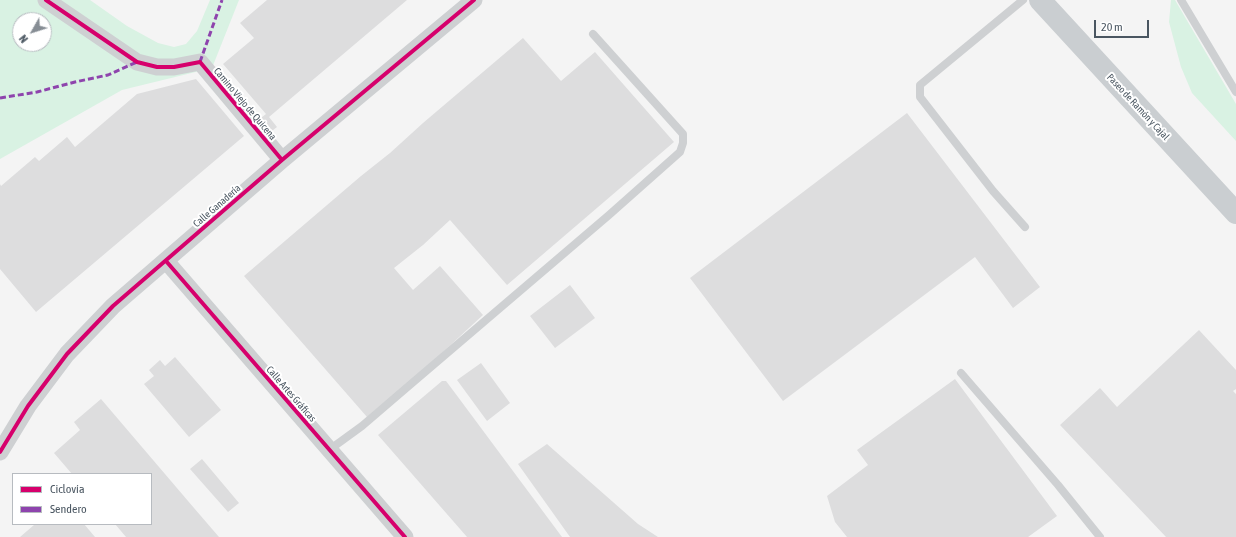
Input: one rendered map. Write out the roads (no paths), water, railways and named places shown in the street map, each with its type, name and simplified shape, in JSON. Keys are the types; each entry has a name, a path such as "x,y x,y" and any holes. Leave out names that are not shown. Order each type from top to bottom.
{"main road":[{"name":"Paseo de Ramón y Cajal","path":"1040,0 1236,213"}],"street":[{"name":"Camino Viejo de Quicena","path":"46,0 137,62 157,67 174,67 200,62 282,160"},
{"name":"Calle Ganadería","path":"0,452 28,406 68,354 113,306 282,160 474,0"},
{"name":"Calle Artes Gráficas","path":"166,261 405,537"}],"lane":[{"path":"1023,0 920,85 920,97 993,191 1025,226"},
{"path":"1181,0 1236,92"},
{"path":"329,450 362,426 406,389 680,152 683,143 683,134 593,34"},
{"path":"961,373 1058,485 1100,537"}]}
